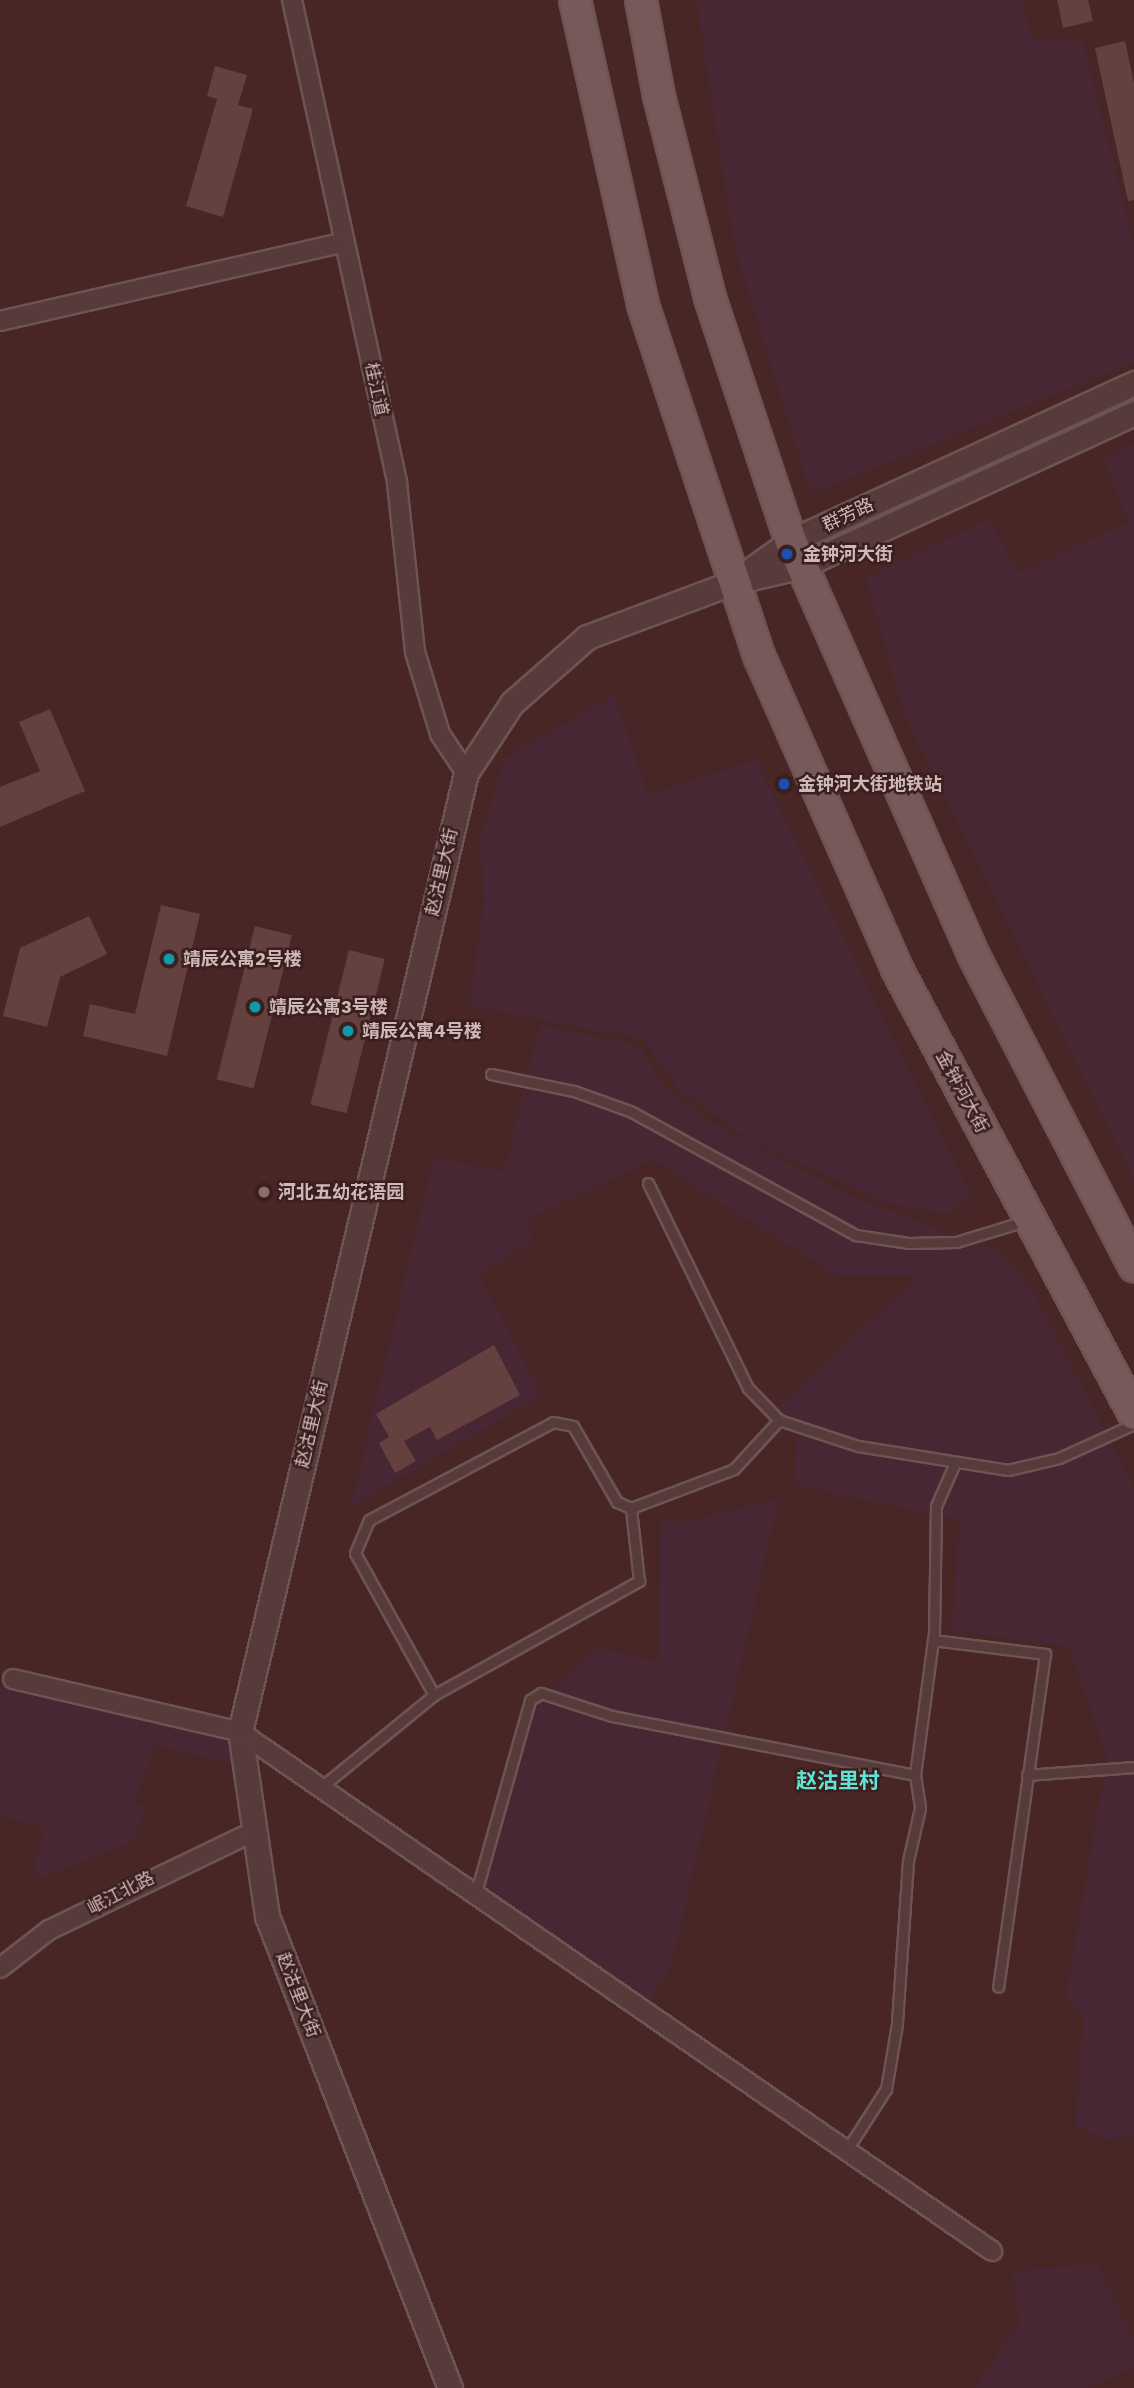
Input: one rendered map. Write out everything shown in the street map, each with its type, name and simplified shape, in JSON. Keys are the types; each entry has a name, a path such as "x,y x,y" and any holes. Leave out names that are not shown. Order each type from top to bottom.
{"main road":[{"name":"金钟河大街","path":"575,0 643,305 734,582 793,738 897,969 1134,1414"},
{"path":"641,0 710,298 797,553 975,958 1134,1266"}],"street":[{"name":"桂江道","path":"292,0 397,483 415,652 440,734 466,772"},
{"path":"0,321 344,242"},
{"name":"群芳路","path":"734,582 1134,383"},
{"name":"群芳路","path":"797,553 1134,413"},
{"name":"赵沽里大街","path":"450,2388 267,1916 251,1833 240,1732 466,772 512,703 587,638 734,582"},
{"path":"13,1679 240,1732 317,1790 992,2251"},
{"name":"岷江北路","path":"0,1968 48,1930 251,1833"}],"lane":[{"path":"491,1074 575,1091 630,1111 856,1236 909,1243 956,1242 1030,1219"},
{"path":"648,1183 748,1388 779,1420 858,1446 954,1465 1008,1470 1033,1464 1134,1424"},
{"path":"434,1695 355,1553 369,1520 553,1422 573,1426 617,1502 631,1508 734,1469 779,1420"},
{"path":"846,2151 886,2089 897,2025 908,1861 920,1808 915,1775 933,1640 936,1506 954,1465"},
{"path":"317,1790 434,1695 639,1581 631,1508"},
{"path":"933,1640 1045,1654 998,1987"},
{"path":"475,1898 530,1700 541,1693 612,1716 915,1775"},
{"path":"1027,1775 1134,1767"}],"shaded area":[{"path":"696,0 1023,0 1031,39 1083,41 1134,244 1134,362 811,494 735,249"},
{"path":"1134,443 1134,1179 904,714 866,578 989,519 1019,573 1128,522 1104,460"},
{"path":"614,695 648,794 756,760 972,1198 946,1214 884,1202 750,1140 680,1091 642,1039 469,1006 484,901 480,839 504,758"},
{"path":"540,1025 640,1046 663,1084 711,1122 853,1197 1001,1252 1033,1291 1134,1487 1134,2138 1105,2139 1075,2125 1084,2014 1065,2001 1107,1757 1068,1646 952,1631 959,1520 794,1485 797,1435 777,1407 919,1276 837,1276 653,1160 528,1219 533,1240 479,1275 542,1395 351,1507 433,1158 504,1171"},
{"path":"779,1498 671,1968 648,2004 485,1887 534,1703 599,1648 659,1662 660,1521 682,1522"},
{"path":"0,1688 224,1739 235,1764 155,1746 135,1802 144,1806 135,1841 39,1879 34,1865 46,1828 0,1817"},
{"path":"1097,2264 1134,2339 1134,2368 1089,2388 975,2388 1019,2323 1012,2271"}],"building":[{"path":"1057,0 1088,0 1093,21 1063,28"},
{"path":"1125,41 1134,83 1134,200 1128,201 1095,48"},
{"path":"215,66 247,75 238,105 253,109 223,217 186,206 217,99 207,96"},
{"path":"50,709 85,791 0,827 0,787 40,771 19,722"},
{"name":"靖辰公寓2号楼","path":"161,905 200,914 167,1056 83,1036 90,1004 135,1014"},
{"path":"89,916 107,954 60,977 47,1027 3,1016 20,948"},
{"name":"靖辰公寓3号楼","path":"255,926 292,935 254,1088 217,1079"},
{"name":"靖辰公寓4号楼","path":"349,950 385,959 346,1113 311,1104"},
{"path":"494,1345 520,1395 437,1440 430,1427 404,1441 416,1461 395,1473 379,1443 389,1437 376,1414"}],"place":[{"name":"金钟河大街","path":"787,554"},
{"name":"金钟河大街地铁站","path":"784,784"},
{"name":"靖辰公寓2号楼","path":"169,959"},
{"name":"靖辰公寓3号楼","path":"255,1007"},
{"name":"靖辰公寓4号楼","path":"348,1031"},
{"name":"河北五幼花语园","path":"264,1192"}],"district":[{"name":"赵沽里村","path":"838,1781"}]}
